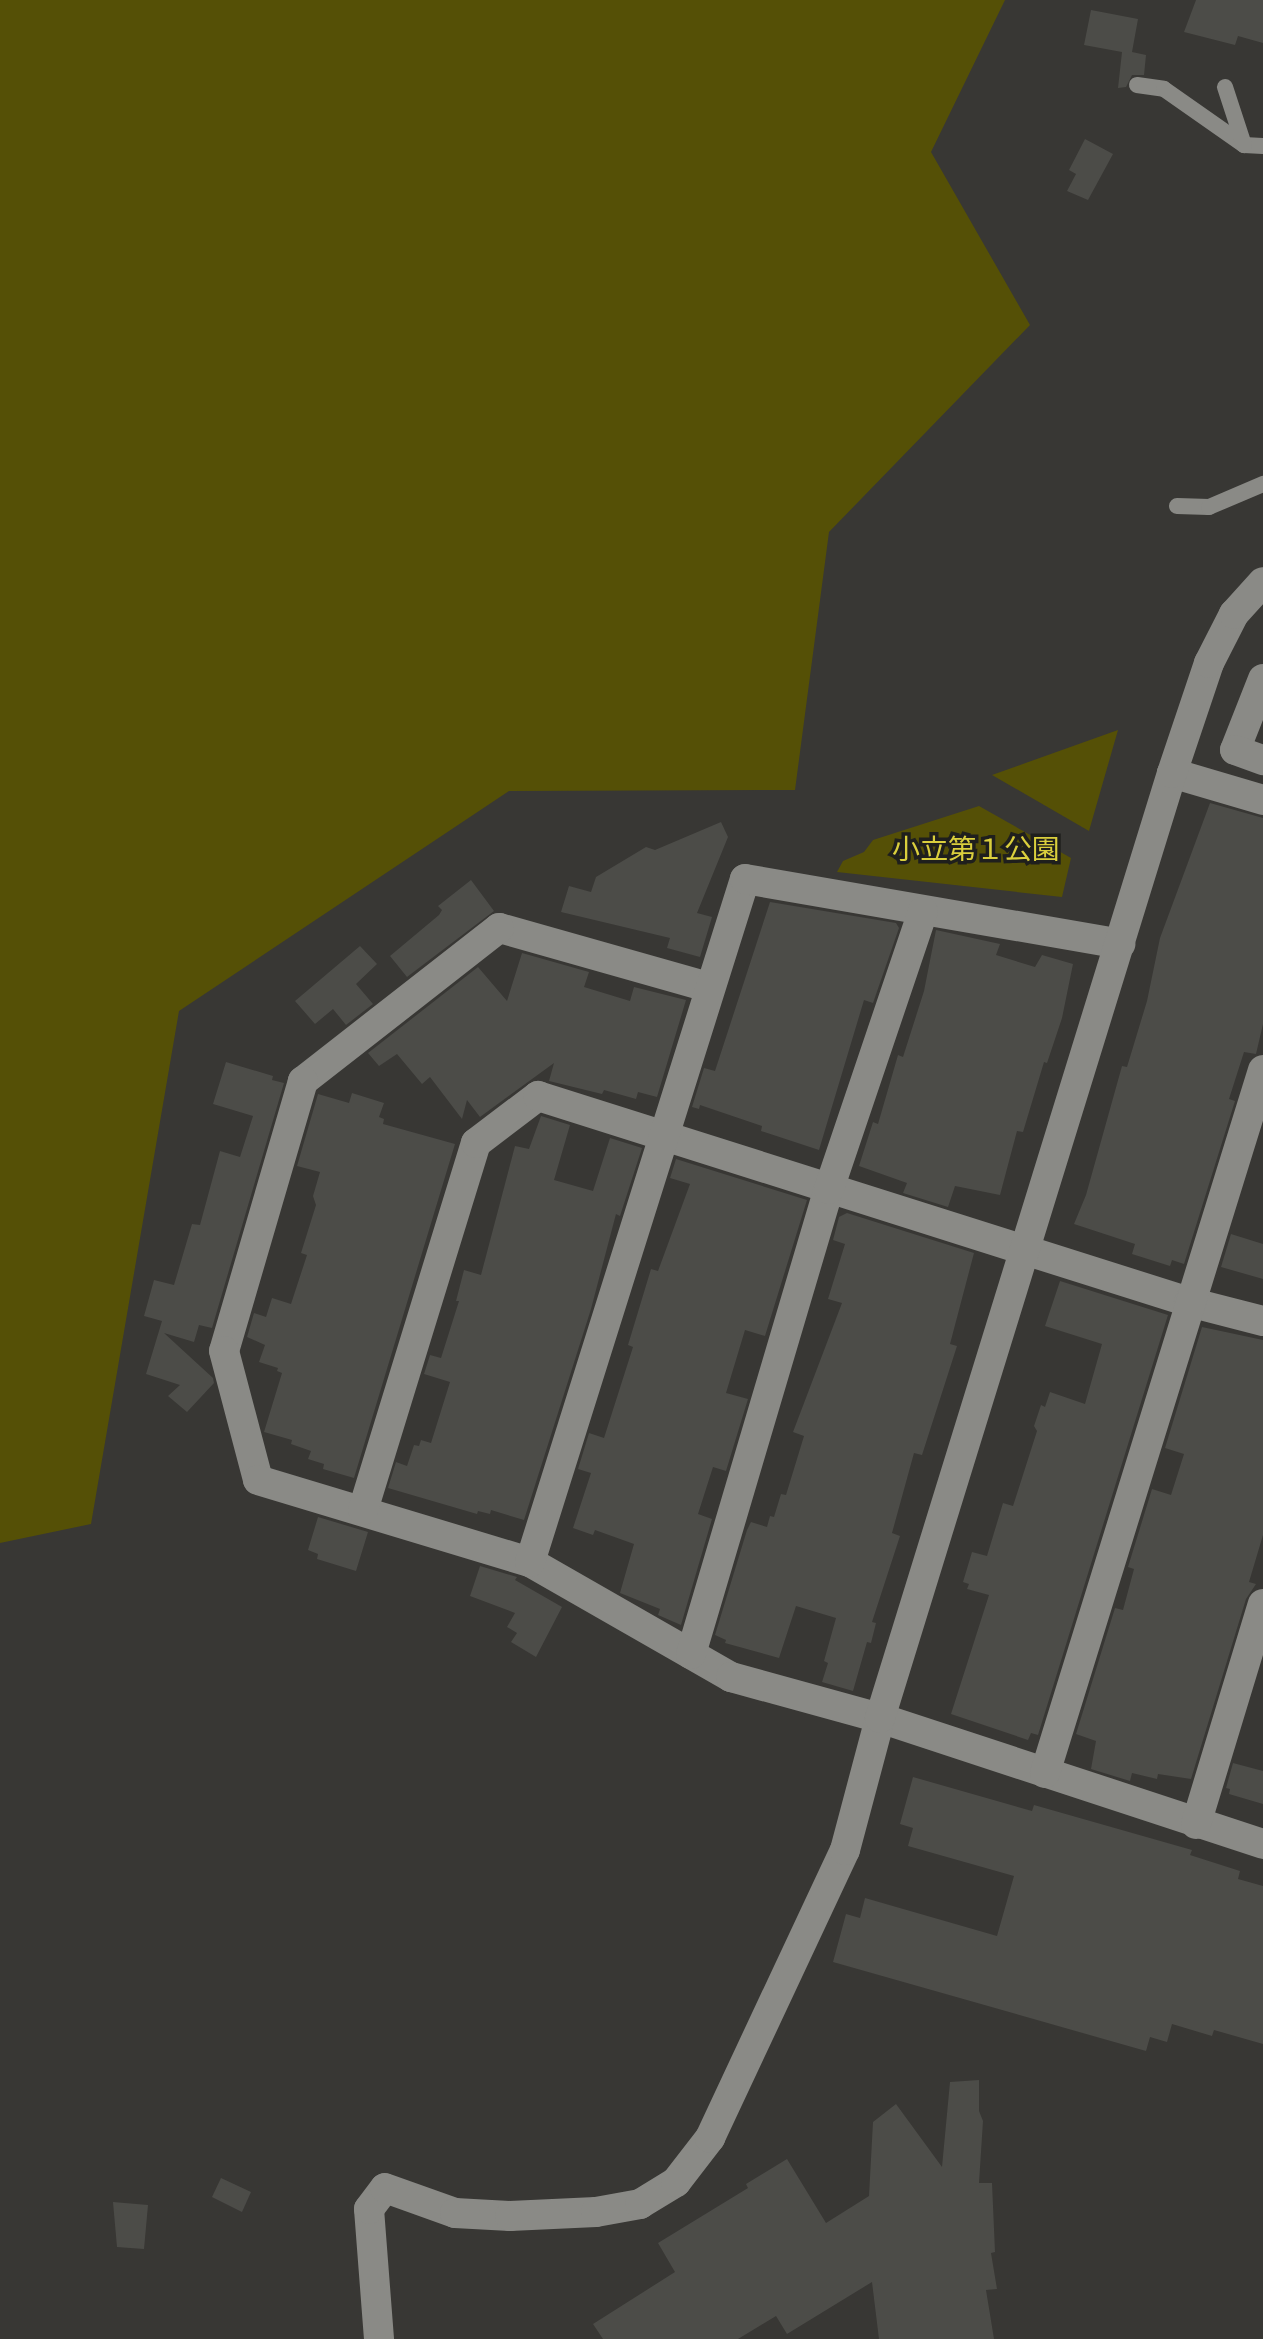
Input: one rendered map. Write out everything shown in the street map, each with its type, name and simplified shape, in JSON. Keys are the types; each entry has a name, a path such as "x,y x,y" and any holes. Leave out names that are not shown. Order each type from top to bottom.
{"street":[{"path":"379,2339 369,2209 385,2188 455,2213 510,2216 596,2212 640,2204 676,2182 710,2138 845,1850 880,1718 1172,773 1209,663 1234,614 1263,582"},
{"path":"1263,679 1235,750 1263,760"},
{"path":"1172,773 1263,800"},
{"path":"530,1562 708,987 745,879 1120,944"},
{"path":"691,1654 829,1189 923,912"},
{"path":"708,987 499,928 303,1081 224,1351 258,1480 530,1562 731,1677 880,1718 1263,1844"},
{"path":"1045,1773 1263,1070"},
{"path":"363,1510 476,1143 538,1096 829,1189 1024,1247 1189,1302 1263,1321"},
{"path":"1196,1824 1263,1604"}],"lane":[{"path":"1137,85 1164,89 1244,145 1263,146"},
{"path":"1225,87 1244,145"},
{"path":"1177,506 1209,507 1263,484"}],"green space":[{"path":"0,0 1005,0 931,152 1030,325 829,532 795,790 509,791 179,1011 91,1524 0,1543"},
{"name":"小立第１公園","path":"1118,730 1089,831 992,775"},
{"name":"小立第１公園","path":"979,806 1071,858 1062,897 837,872 843,861 864,852 873,840"}],"building":[{"path":"1196,0 1263,0 1263,43 1238,36 1235,45 1184,32"},
{"path":"1091,10 1138,19 1132,52 1146,55 1144,75 1132,75 1126,87 1118,88 1122,52 1084,45"},
{"path":"1085,139 1113,154 1088,200 1067,191 1076,174 1069,170"},
{"path":"1210,803 1263,818 1263,1024 1256,1054 1244,1052 1229,1099 1235,1101 1184,1264 1172,1260 1170,1266 1132,1254 1135,1244 1074,1224 1086,1195 1122,1066 1127,1067 1147,1001 1160,938"},
{"path":"721,822 728,837 697,913 712,917 700,957 667,948 670,938 561,912 569,886 591,892 596,877 646,847 655,850"},
{"path":"471,880 494,911 407,977 390,956 439,915 442,910 438,906"},
{"path":"770,902 896,923 899,928 873,1003 864,1000 819,1150 761,1131 762,1126 700,1105 699,1109 692,1107 704,1068 715,1071"},
{"path":"936,930 1000,944 996,955 1035,967 1042,955 1073,964 1062,1018 1047,1063 1044,1062 1023,1132 1017,1131 1000,1195 955,1186 948,1207 903,1193 907,1183 859,1166 873,1122 878,1124 898,1055 903,1057 924,991"},
{"path":"360,946 377,964 356,984 373,1004 346,1025 333,1009 315,1024 295,1001"},
{"path":"522,953 589,972 584,987 630,1001 634,987 686,1000 657,1097 638,1092 636,1099 604,1090 602,1094 549,1081 554,1063 480,1117 467,1100 462,1119 430,1077 422,1084 397,1054 379,1066 368,1053 478,967 507,1001"},
{"path":"226,1062 273,1076 272,1080 284,1083 212,1328 199,1325 194,1342 164,1333 213,1378 214,1383 187,1412 168,1396 180,1385 146,1374 162,1321 144,1316 154,1280 174,1285 192,1224 200,1225 220,1151 240,1157 253,1116 213,1104"},
{"path":"352,1093 384,1103 379,1117 384,1119 383,1124 455,1144 354,1478 323,1469 324,1464 308,1459 311,1451 291,1444 292,1440 264,1432 282,1373 277,1371 278,1368 259,1362 265,1345 247,1337 254,1313 266,1317 272,1298 291,1304 307,1255 301,1253 316,1205 313,1196 320,1172 297,1166 318,1094 349,1103"},
{"path":"541,1116 570,1125 554,1180 593,1191 610,1138 642,1148 620,1216 616,1214 591,1309 524,1520 491,1510 490,1514 478,1511 477,1514 388,1488 396,1462 407,1466 414,1445 419,1446 421,1440 431,1443 450,1382 424,1374 430,1355 441,1358 459,1301 456,1301 464,1270 481,1275 515,1146 529,1149"},
{"path":"676,1159 807,1200 765,1336 745,1330 726,1393 748,1399 726,1471 713,1467 698,1514 712,1519 681,1625 658,1615 660,1609 620,1593 634,1544 595,1530 593,1535 573,1528 591,1473 578,1469 589,1433 604,1438 633,1347 628,1345 651,1269 658,1271 690,1184 670,1178"},
{"path":"847,1213 974,1253 950,1344 957,1346 922,1455 914,1453 892,1533 900,1536 872,1622 876,1623 871,1643 867,1642 853,1691 822,1682 828,1663 824,1661 836,1618 796,1606 779,1658 725,1643 726,1640 715,1635 751,1522 767,1527 770,1516 774,1517 781,1494 786,1495 804,1436 793,1432 842,1303 828,1299 845,1244 833,1240 839,1217"},
{"path":"1231,1234 1263,1244 1263,1279 1221,1267"},
{"path":"1060,1281 1168,1315 1038,1735 1031,1733 1028,1740 951,1714 989,1595 967,1589 969,1584 963,1582 972,1552 987,1556 1003,1503 1013,1506 1037,1431 1034,1426 1041,1405 1045,1407 1050,1392 1085,1404 1102,1344 1045,1326"},
{"path":"1202,1327 1263,1340 1263,1535 1249,1582 1256,1584 1246,1599 1191,1779 1158,1774 1157,1779 1132,1773 1130,1781 1091,1769 1096,1741 1076,1734 1115,1608 1123,1610 1134,1569 1128,1567 1152,1489 1171,1495 1184,1454 1165,1448"},
{"path":"318,1517 368,1532 356,1571 317,1559 318,1554 308,1550"},
{"path":"480,1566 517,1577 515,1580 562,1607 536,1657 511,1642 517,1633 507,1627 515,1613 470,1596"},
{"path":"1233,1763 1263,1771 1263,1804 1229,1794 1230,1789 1226,1788"},
{"path":"913,1777 1032,1811 1034,1805 1192,1850 1190,1855 1240,1871 1238,1879 1263,1886 1263,2044 1214,2030 1212,2036 1172,2024 1167,2042 1150,2037 1146,2051 833,1962 846,1914 860,1918 865,1898 997,1936 1014,1876 908,1846 913,1828 900,1824"},
{"path":"979,2080 979,2111 983,2121 979,2183 992,2183 995,2252 991,2253 997,2289 986,2290 994,2339 879,2339 872,2282 787,2334 776,2316 738,2339 603,2339 593,2324 675,2272 658,2243 748,2188 746,2184 787,2159 826,2223 869,2196 873,2122 896,2104 942,2167 950,2082"},
{"path":"221,2178 251,2192 242,2212 212,2197"},
{"path":"113,2202 148,2205 144,2249 117,2247"}]}
